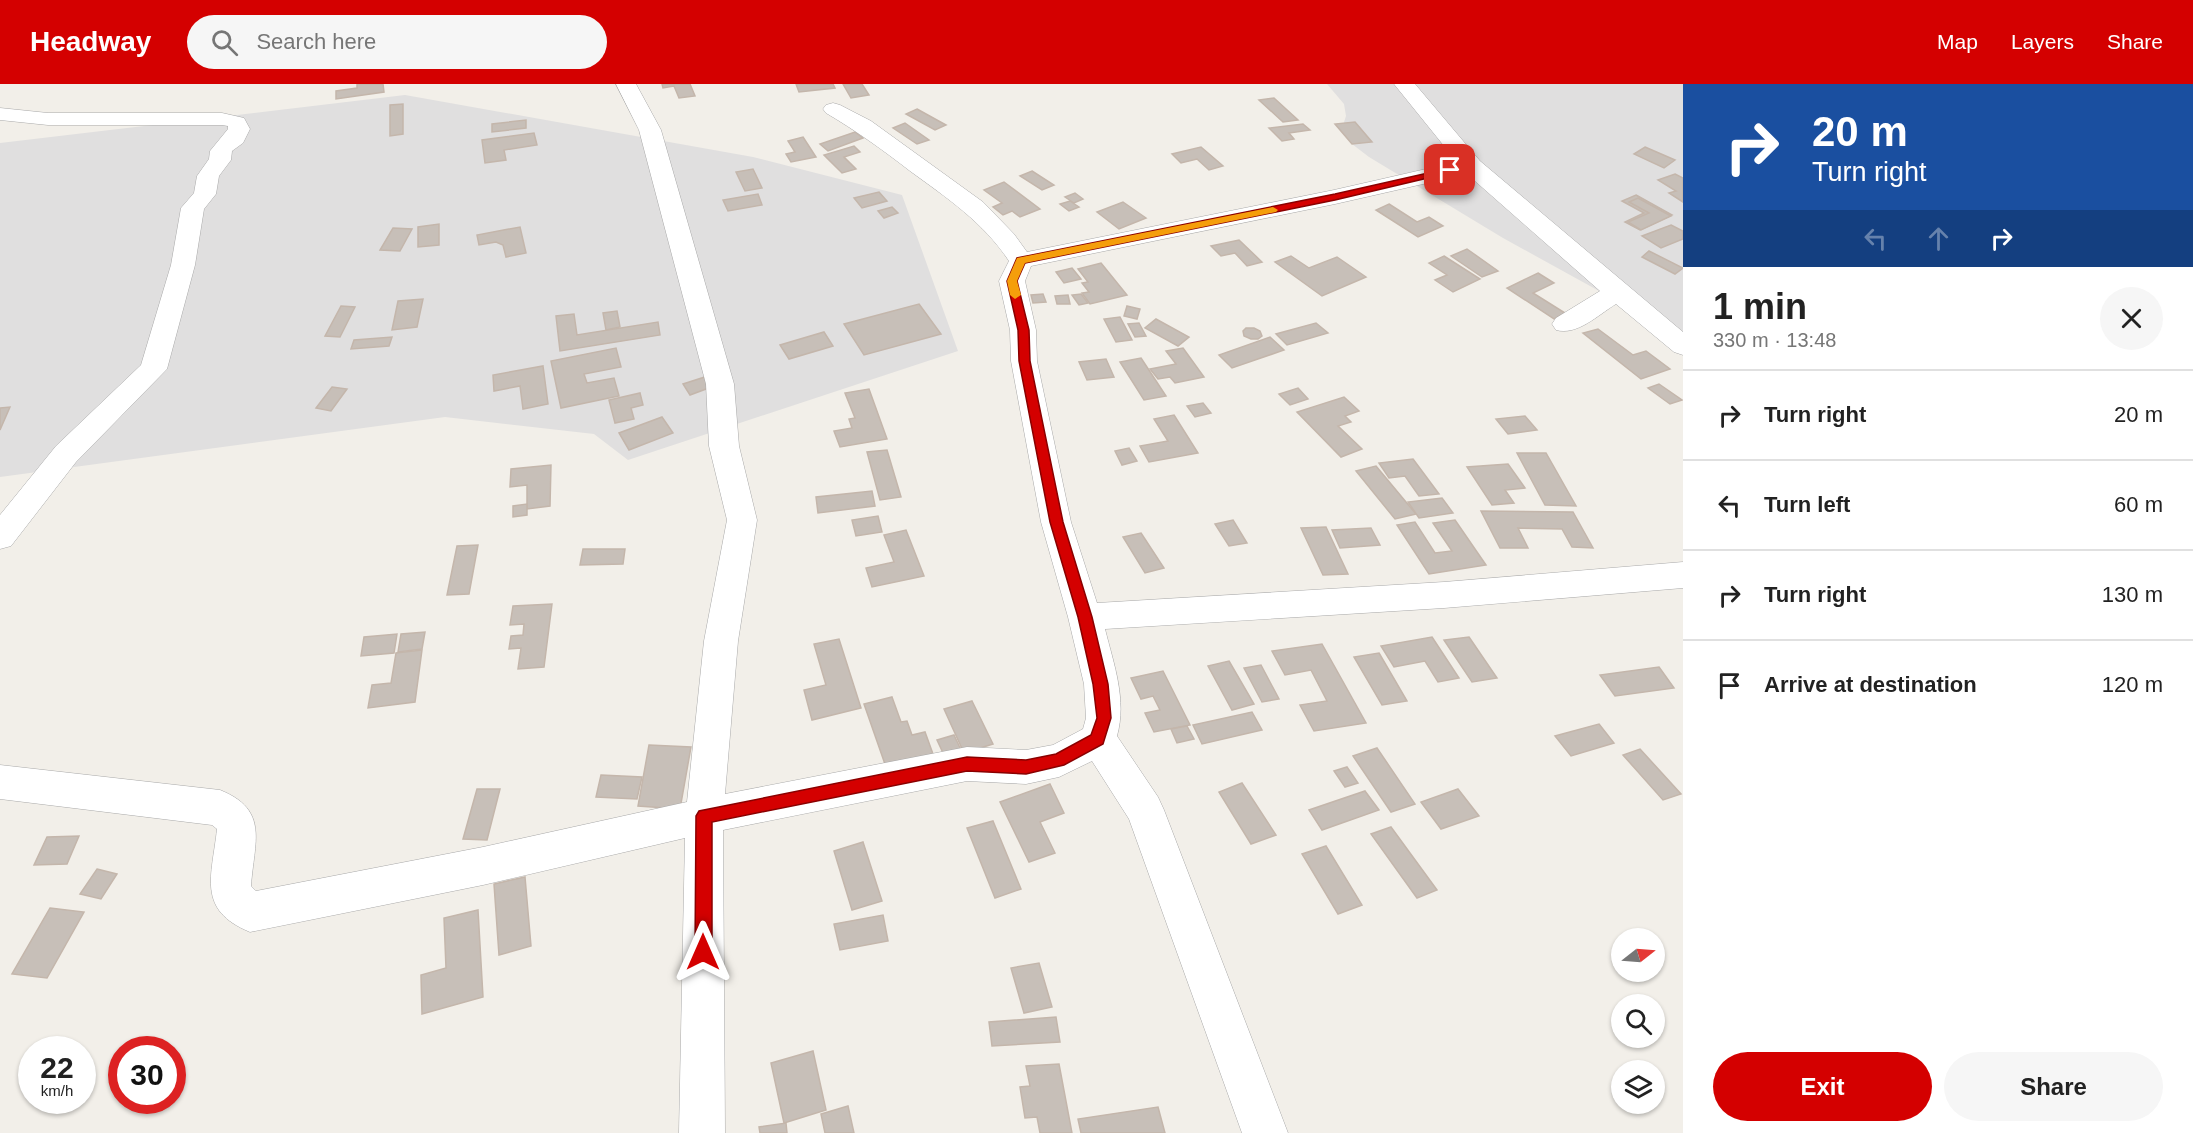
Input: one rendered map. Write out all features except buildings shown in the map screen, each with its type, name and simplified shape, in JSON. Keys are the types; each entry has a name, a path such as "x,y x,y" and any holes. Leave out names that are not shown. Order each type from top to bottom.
{"street":[{"path":"626,84 650,130 720,384 724,446 742,520 721,640 704,816 702,1133"},
{"path":"1404,84 1472,166 1683,346"},
{"path":"833,110 873,132 975,207 1006,239 1021,261"},
{"path":"0,114 48,119 222,119 237,122 239,129 235,138 227,143 221,152 220,160 208,176 204,194 193,208 183,265 153,369 66,454 0,537"},
{"path":"1021,261 1335,197 1406,179 1472,166"},
{"path":"0,782 220,808 237,822 230,894 250,912 483,866 654,826 967,764 1026,767 1059,760 1098,739 1104,718 1102,696 1085,617 1056,522 1024,361 1023,330 1012,281 1021,261"},
{"path":"1565,324 1617,292"},
{"path":"1085,617 1444,596 1683,575"},
{"path":"1098,739 1145,810 1265,1133"}],"shaded area":[{"path":"1327,84 1683,84 1683,343 1610,297 1503,238 1369,157 1352,144 1342,128 1346,116 1344,104"},
{"path":"405,95 753,157 902,195 958,351 628,460 594,434 445,417 0,477 0,143"}],"slow traffic":[{"path":"1015,295 1012,281 1021,261 1273,210"}],"route":[{"path":"703,952 704,816 967,764 1026,767 1059,760 1098,739 1104,718 1101,684 1085,617 1056,522 1024,361 1023,330 1012,281 1021,261 1335,197 1450,170"}]}
